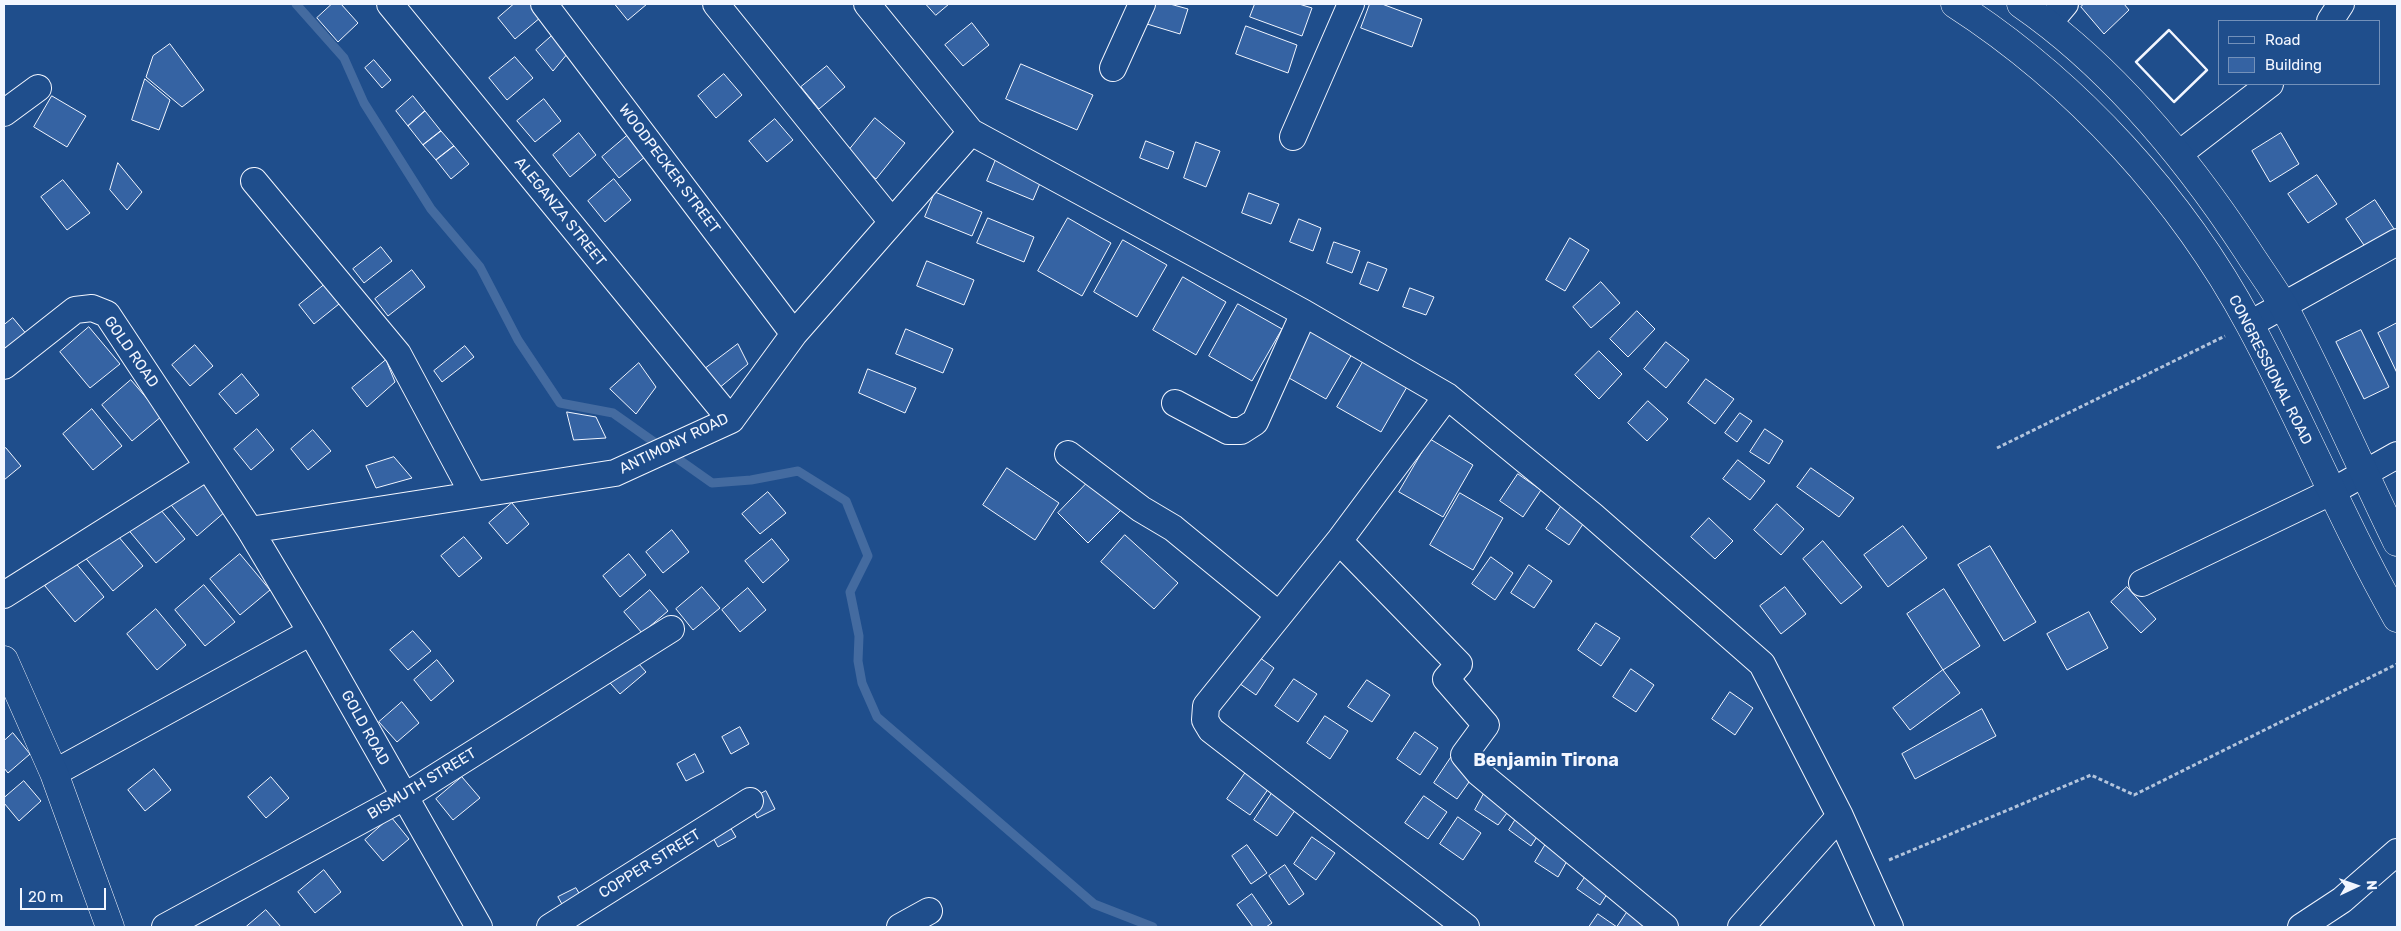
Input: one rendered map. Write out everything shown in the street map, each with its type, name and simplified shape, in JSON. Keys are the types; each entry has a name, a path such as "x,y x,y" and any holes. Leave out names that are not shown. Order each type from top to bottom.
{"main road":[{"name":"CONGRESSIONAL ROAD","path":"1956,4 2025,54 2126,148 2202,246 2250,324 2331,492 2397,618"},
{"path":"2021,4 2057,14 2179,154 2228,221 2283,306 2397,542"},
{"path":"2126,148 2150,121"},
{"path":"4,660 54,773 110,927"}],"street":[{"name":"ALEGANZA STREET","path":"390,4 730,420"},
{"name":"WOODPECKER STREET","path":"544,4 794,334"},
{"path":"716,4 892,222"},
{"path":"867,4 971,132 1304,313 1447,396 1592,515 1762,664 1840,816 1890,927"},
{"path":"1113,68 1142,4"},
{"path":"1293,137 1352,4"},
{"path":"2331,20 2341,4"},
{"path":"2179,154 2269,85"},
{"path":"4,113 38,88"},
{"name":"ANTIMONY ROAD","path":"250,530 615,473 730,420 794,334 971,132"},
{"path":"254,181 398,354 473,494"},
{"path":"2250,324 2397,242"},
{"name":"GOLD ROAD","path":"4,366 75,310 92,308 108,314 250,530 311,632 479,927"},
{"path":"1175,403 1228,430 1241,431 1255,422 1304,313"},
{"path":"1447,396 1339,541 1206,706 1205,720 1210,730 1466,927"},
{"path":"1068,454 1141,509 1173,528 1279,615"},
{"path":"2142,583 2331,492 2397,455"},
{"path":"4,595 207,467"},
{"path":"1339,541 1458,664 1446,679 1486,725 1464,755 1479,773 1665,927"},
{"name":"BISMUTH STREET","path":"165,927 404,797 672,629"},
{"path":"54,773 311,632"},
{"name":"COPPER STREET","path":"550,927 750,802"},
{"path":"1741,927 1840,816"},
{"path":"2301,927 2342,900 2397,852"},
{"path":"900,927 929,911"}],"path":[{"path":"1997,448 2250,324"},
{"path":"1864,871 2091,775 2134,795 2397,664"}],"building":[{"path":"332,4 341,4 358,23 338,42 317,18"},
{"path":"514,4 531,4 541,17 515,39 498,18"},
{"path":"615,4 647,4 628,20"},
{"path":"926,4 949,4 936,15"},
{"path":"1153,4 1170,4 1188,9 1180,34 1147,24"},
{"path":"1255,4 1299,4 1312,8 1302,36 1250,17"},
{"path":"1370,4 1382,4 1422,19 1412,47 1361,28"},
{"path":"2084,4 2124,4 2129,10 2104,34 2081,7"},
{"path":"972,23 989,45 963,66 945,45"},
{"path":"1246,26 1297,45 1288,73 1236,54"},
{"path":"554,34 568,53 553,71 536,50"},
{"path":"170,44 204,90 182,107 146,77 153,56"},
{"path":"515,57 533,78 507,100 489,78"},
{"path":"374,60 391,80 382,88 365,68"},
{"path":"1021,64 1093,95 1077,130 1006,99"},
{"path":"827,66 845,87 819,109 801,87"},
{"path":"724,74 742,95 716,118 698,96"},
{"path":"145,79 170,100 159,130 132,120"},
{"path":"52,96 86,116 67,147 34,127"},
{"path":"413,96 425,111 408,126 396,111"},
{"path":"544,99 561,121 535,142 517,121"},
{"path":"425,111 441,131 423,145 408,126"},
{"path":"875,118 905,143 876,179 846,154"},
{"path":"775,119 793,140 767,162 749,141"},
{"path":"441,131 454,146 436,160 423,145"},
{"path":"579,133 596,155 570,177 553,155"},
{"path":"2281,133 2299,164 2270,182 2252,151"},
{"path":"628,135 646,156 619,178 602,157"},
{"path":"1146,141 1174,152 1168,169 1140,158"},
{"path":"1196,142 1220,151 1206,187 1184,178"},
{"path":"454,146 469,164 451,179 436,160"},
{"path":"997,157 1043,176 1033,200 987,181"},
{"path":"118,163 142,192 127,210 110,190"},
{"path":"2317,175 2337,204 2308,223 2288,194"},
{"path":"614,179 631,200 605,222 588,201"},
{"path":"63,180 90,213 67,230 41,197"},
{"path":"935,192 982,212 972,236 925,217"},
{"path":"1249,193 1279,204 1271,224 1242,213"},
{"path":"2375,200 2394,229 2366,248 2346,219"},
{"path":"988,218 1034,237 1024,262 977,243"},
{"path":"1068,218 1111,243 1082,296 1038,271"},
{"path":"1299,219 1321,228 1313,251 1290,242"},
{"path":"1570,238 1589,250 1565,291 1546,280"},
{"path":"1123,240 1167,265 1137,317 1094,292"},
{"path":"1334,242 1360,251 1352,273 1327,263"},
{"path":"381,247 392,261 364,283 353,269"},
{"path":"927,261 974,280 964,305 917,286"},
{"path":"1368,262 1387,269 1378,291 1360,284"},
{"path":"412,270 425,287 388,316 375,299"},
{"path":"1183,277 1226,302 1196,355 1153,330"},
{"path":"329,281 344,300 314,324 299,305"},
{"path":"1601,282 1620,303 1591,328 1573,307"},
{"path":"1410,288 1434,297 1426,315 1403,307"},
{"path":"1238,304 1282,329 1252,381 1209,356"},
{"path":"1637,311 1655,329 1628,357 1610,339"},
{"path":"13,318 28,336 4,355 4,325"},
{"path":"1312,322 1356,347 1326,399 1282,374"},
{"path":"2397,323 2397,373 2378,333"},
{"path":"89,327 120,364 90,388 60,352"},
{"path":"906,329 953,349 943,373 896,354"},
{"path":"2361,330 2389,387 2364,399 2336,342"},
{"path":"1666,342 1689,360 1666,388 1644,369"},
{"path":"738,344 748,364 718,389 706,368"},
{"path":"195,345 213,366 190,386 172,365"},
{"path":"465,346 474,357 442,382 434,371"},
{"path":"1599,351 1622,374 1599,399 1575,375"},
{"path":"1367,355 1411,380 1381,432 1337,407"},
{"path":"386,360 395,382 367,407 352,388"},
{"path":"639,363 656,387 636,414 610,389"},
{"path":"868,369 916,388 905,413 859,393"},
{"path":"242,374 259,395 236,414 219,394"},
{"path":"1706,379 1734,399 1715,424 1688,403"},
{"path":"131,380 162,416 132,441 102,405"},
{"path":"1648,401 1668,419 1647,441 1628,423"},
{"path":"92,409 122,446 93,470 63,434"},
{"path":"567,412 596,417 606,438 574,440"},
{"path":"1740,413 1752,421 1737,442 1725,433"},
{"path":"257,429 274,450 251,470 234,449"},
{"path":"1765,429 1783,441 1769,464 1750,452"},
{"path":"313,430 331,451 308,470 291,449"},
{"path":"1430,439 1473,465 1443,517 1399,492"},
{"path":"6,448 21,466 4,480 4,449"},
{"path":"394,457 412,478 376,488 366,466"},
{"path":"1738,460 1765,481 1750,500 1723,479"},
{"path":"1007,468 1059,503 1035,540 983,505"},
{"path":"1811,468 1854,498 1839,517 1797,487"},
{"path":"1518,474 1541,490 1523,517 1500,501"},
{"path":"196,475 226,511 197,536 167,500"},
{"path":"1092,478 1122,509 1088,543 1058,513"},
{"path":"768,492 786,513 760,534 742,514"},
{"path":"1460,493 1503,518 1473,570 1430,545"},
{"path":"1564,502 1587,518 1569,545 1546,529"},
{"path":"155,503 185,539 156,563 126,527"},
{"path":"512,503 529,524 507,544 489,523"},
{"path":"1777,504 1804,529 1781,555 1754,530"},
{"path":"1709,518 1733,541 1715,559 1691,537"},
{"path":"1903,526 1927,558 1888,587 1864,555"},
{"path":"113,530 143,566 113,591 83,555"},
{"path":"672,530 689,552 663,573 646,552"},
{"path":"1125,535 1178,583 1154,609 1101,562"},
{"path":"464,537 482,558 459,577 441,556"},
{"path":"772,539 789,560 763,583 745,561"},
{"path":"1823,541 1862,587 1841,604 1803,559"},
{"path":"1990,546 2036,622 2004,641 1958,565"},
{"path":"240,554 270,590 240,615 210,579"},
{"path":"629,554 646,575 620,597 603,576"},
{"path":"1491,557 1513,573 1495,600 1472,584"},
{"path":"74,561 104,597 75,622 45,586"},
{"path":"1529,565 1552,581 1534,608 1511,593"},
{"path":"204,585 235,622 205,646 175,610"},
{"path":"702,587 720,608 693,630 676,609"},
{"path":"1785,587 1806,614 1781,634 1760,606"},
{"path":"2127,587 2156,619 2141,633 2111,602"},
{"path":"748,588 766,610 740,632 722,610"},
{"path":"1944,589 1980,646 1943,670 1907,614"},
{"path":"650,590 668,611 642,633 624,612"},
{"path":"156,609 186,645 157,670 127,634"},
{"path":"2089,612 2108,648 2067,670 2047,634"},
{"path":"1596,623 1620,638 1601,666 1578,650"},
{"path":"413,631 431,651 408,670 390,650"},
{"path":"1252,652 1274,668 1256,695 1233,679"},
{"path":"631,655 646,672 620,694 602,674"},
{"path":"437,660 454,681 431,701 414,680"},
{"path":"1631,669 1654,685 1636,712 1613,697"},
{"path":"1943,670 1960,693 1910,730 1893,708"},
{"path":"1294,679 1317,694 1298,722 1275,706"},
{"path":"1367,680 1390,695 1372,722 1348,707"},
{"path":"1730,692 1753,708 1735,735 1712,719"},
{"path":"402,702 419,723 397,742 379,722"},
{"path":"1982,709 1996,736 1915,779 1902,754"},
{"path":"1325,716 1348,731 1330,759 1307,743"},
{"path":"740,727 749,744 731,754 722,737"},
{"path":"1415,732 1438,748 1420,775 1397,759"},
{"path":"13,733 30,754 8,773 4,768 4,741"},
{"path":"695,754 704,772 686,781 677,764"},
{"path":"1452,756 1474,775 1457,799 1434,783"},
{"path":"154,769 171,790 145,811 128,790"},
{"path":"1246,772 1269,788 1250,815 1227,799"},
{"path":"271,777 289,798 266,818 248,797"},
{"path":"462,777 480,798 453,820 436,799"},
{"path":"24,781 41,801 19,821 4,803 4,798"},
{"path":"1487,788 1513,805 1498,825 1475,810"},
{"path":"766,791 775,809 757,818 748,801"},
{"path":"1272,793 1296,809 1277,836 1254,820"},
{"path":"1424,796 1447,812 1428,839 1405,823"},
{"path":"1519,814 1540,832 1531,846 1509,830"},
{"path":"391,817 409,839 383,861 365,840"},
{"path":"1458,817 1481,833 1463,860 1440,844"},
{"path":"726,820 736,837 718,847 709,830"},
{"path":"1312,837 1335,853 1316,880 1294,864"},
{"path":"1550,837 1571,854 1558,877 1535,862"},
{"path":"1247,845 1267,873 1251,884 1232,856"},
{"path":"1285,865 1304,894 1289,905 1269,876"},
{"path":"324,870 341,892 315,913 298,892"},
{"path":"1590,870 1611,888 1600,905 1577,889"},
{"path":"576,888 586,905 568,915 558,897"},
{"path":"1252,894 1272,923 1266,927 1253,927 1237,905"},
{"path":"1632,905 1651,927 1617,927"},
{"path":"266,910 281,927 246,927"},
{"path":"1598,914 1617,927 1589,927"}],"waterway":[{"path":"296,4 344,58 364,103 431,209 480,267 518,340 560,403 613,413 712,483 751,480 798,471 846,501 868,556 850,592 859,636 858,661 862,683 877,717 1094,904 1153,927"}],"wall":[{"path":"2169,30 2207,70 2174,102 2136,62 2169,30"}],"district":[{"name":"Benjamin Tirona","path":"1546,761"}]}
